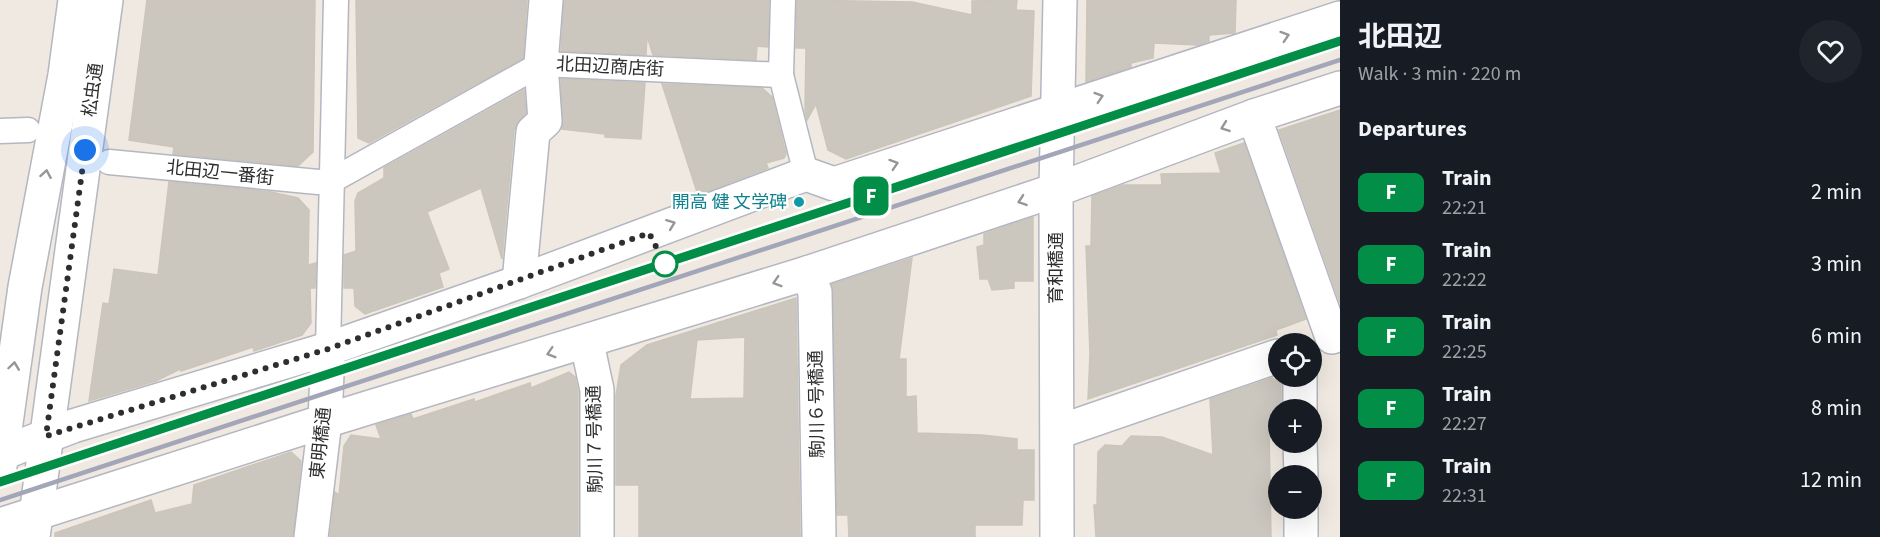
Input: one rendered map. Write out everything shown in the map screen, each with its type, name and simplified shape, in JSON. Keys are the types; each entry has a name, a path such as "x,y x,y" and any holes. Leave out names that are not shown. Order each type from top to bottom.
{"street":[{"name":"松虫通","path":"1,457 25,286 65,75 75,0"},
{"name":"松虫通","path":"34,525 106,0"},
{"path":"328,349 336,0"},
{"path":"519,282 533,132 545,121 541,63 546,0"},
{"path":"783,0 781,75 806,174"},
{"name":"育和橋通","path":"1057,537 1056,190 1060,0"},
{"path":"1,457 46,436 328,349 519,282 806,174 834,184 1340,18"},
{"name":"北田辺商店街","path":"331,181 541,63 781,75"},
{"path":"0,525 34,525 325,421 587,343 807,273 1056,190 1254,116 1340,88"},
{"path":"1254,116 1328,338"},
{"path":"0,131 28,130"},
{"name":"北田辺一番街","path":"109,162 318,182 331,181"},
{"name":"駒川６号橋通","path":"807,273 815,292 819,537"},
{"name":"駒川７号橋通","path":"587,343 597,390 597,537"},
{"name":"東明橋通","path":"310,537 325,421 328,349"},
{"path":"1058,432 1268,359"},
{"path":"1301,519 1301,537"}],"building":[{"path":"147,0 315,0 313,152 298,166 173,154 174,147 129,140"},
{"path":"356,0 527,0 523,58 369,143 358,138"},
{"path":"564,0 769,0 768,47 757,46 756,60 653,55 647,36 646,55 561,51"},
{"path":"797,0 912,2 972,15 972,1 1017,0 1016,10 1034,11 1031,96 846,159 828,150 816,104 807,120 805,110 806,48 796,48"},
{"path":"1087,0 1236,0 1235,33 1209,35 1209,41 1198,45 1154,43 1153,58 1131,63 1131,67 1086,82"},
{"path":"561,79 645,83 641,139 605,137 605,134 562,129"},
{"path":"662,84 762,88 772,97 786,154 784,158 766,163 768,168 698,195"},
{"path":"524,90 526,113 514,130 502,259 481,188 427,212 449,269 439,273 443,287 365,314 355,306 354,288 344,288 344,255 356,251 355,201 358,193 384,178 384,168"},
{"path":"1340,110 1340,303 1279,130"},
{"path":"1244,143 1306,319 1276,330 1277,333 1268,333 1268,338 1088,399 1090,354 1086,246 1091,246 1092,196 1123,185 1162,185 1161,174 1221,173 1215,153"},
{"path":"169,182 271,192 298,198 309,210 308,265 316,263 315,288 310,288 311,323 302,335 254,351 253,347 181,371 180,369 156,381 89,401 103,303 109,304 114,269 158,275"},
{"path":"1033,217 1033,281 1014,281 1014,288 992,290 988,279 980,279 977,247 984,245 984,234"},
{"path":"912,258 899,359 906,359 906,397 916,396 917,433 982,435 1017,439 1017,450 1034,450 1034,500 1023,500 1022,525 975,525 975,537 849,537 848,515 837,515 832,284"},
{"path":"796,298 800,537 639,537 639,485 616,485 616,395 621,365 647,345","holes":["745,337 744,398 690,399 697,340"]},
{"path":"569,372 575,377 578,392 578,537 330,537 335,492 339,495 344,446 351,435 381,439 376,425 411,414 413,419 474,399 475,402 530,383 531,388"},
{"path":"1268,379 1268,387 1281,387 1281,399 1268,399 1268,519 1271,519 1271,537 1096,537 1094,505 1097,505 1098,452 1105,445 1122,446 1131,436 1162,437 1213,455 1210,399"},
{"path":"291,452 301,461 293,537 55,537 55,533 151,500 155,513 192,504 194,485"}],"railway":[{"path":"0,481 1340,41"},
{"path":"0,500 1340,60"}],"train":[{"name":"F","path":"0,482 1340,41"}],"place":[{"name":"開高 健 文学碑","path":"799,202"}],"route":[{"path":"85,150 46,436 292,358 328,349 519,282 649,233 665,264"}]}
